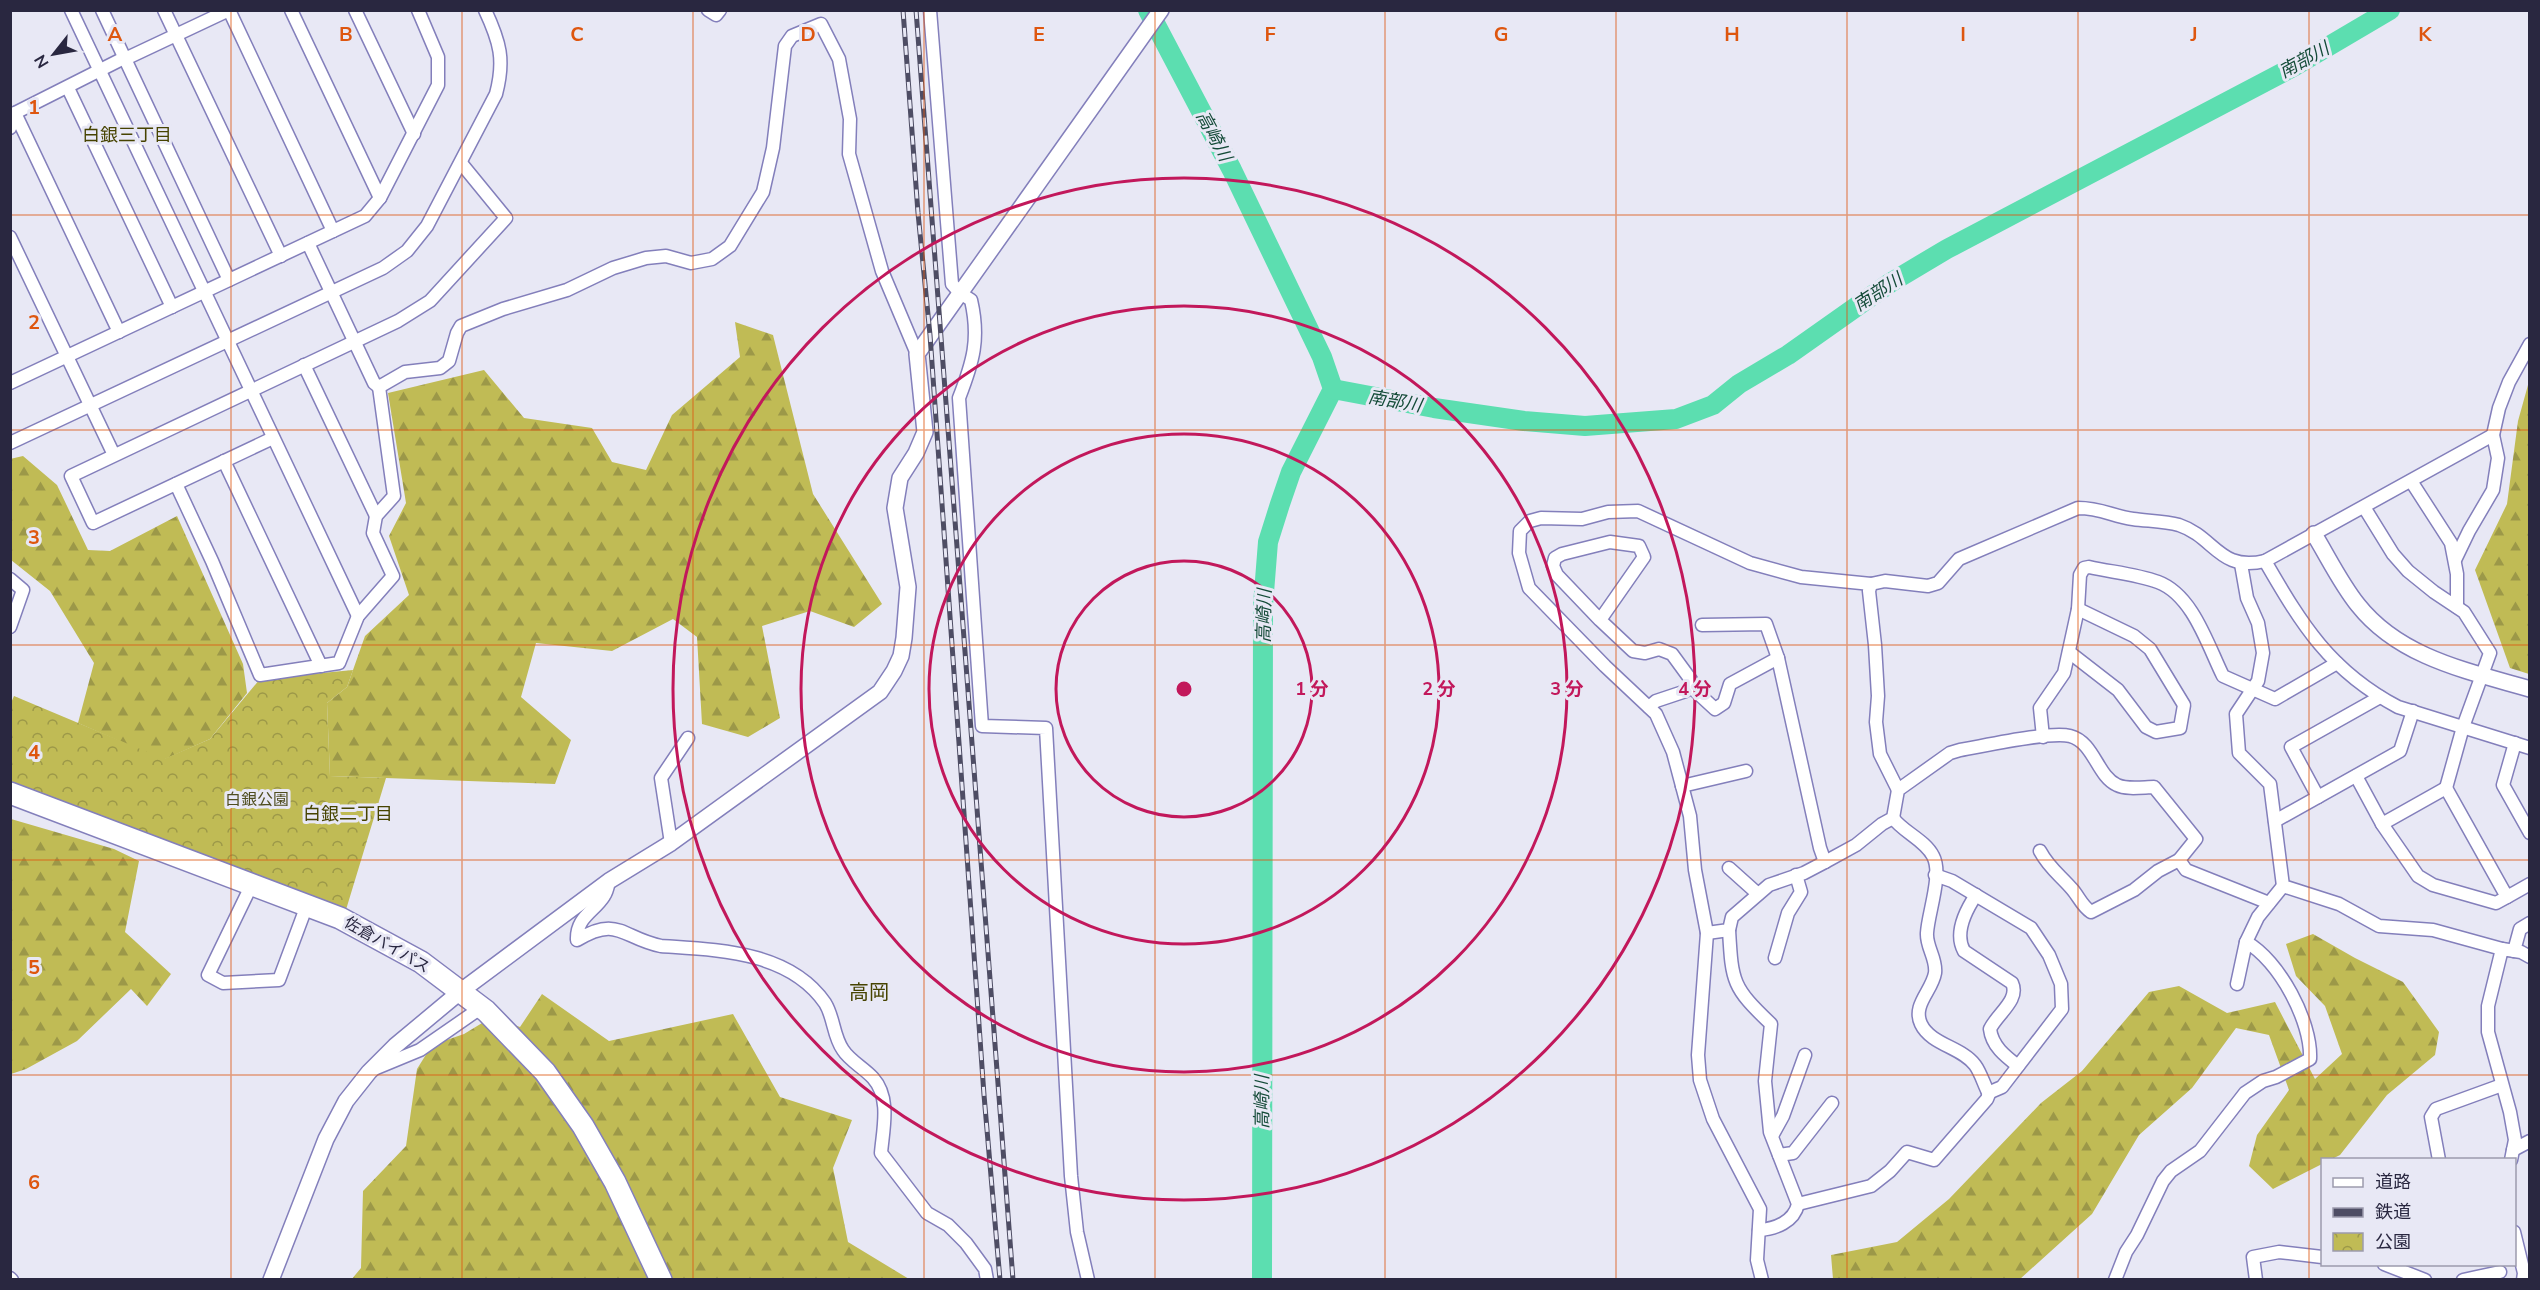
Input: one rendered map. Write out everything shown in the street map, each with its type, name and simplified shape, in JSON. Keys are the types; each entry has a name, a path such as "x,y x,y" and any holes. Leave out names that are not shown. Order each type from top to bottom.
{"highway":[{"name":"佐倉バイパス","path":"10,793 340,918 421,962 482,1007 545,1072 583,1126 615,1182 661,1280"}],"street":[{"path":"71,10 358,616"},
{"path":"102,10 229,280"},
{"path":"165,10 281,256"},
{"path":"10,128 15,113 68,88 72,83 229,10 333,231"},
{"path":"291,10 380,198"},
{"path":"356,10 414,134"},
{"path":"10,383 365,216 380,198 438,85 440,72 435,48 418,10"},
{"path":"10,444 383,268 407,251 435,213 496,94 500,78 500,48 485,10"},
{"path":"708,10 716,15 720,10"},
{"path":"930,10 952,284 970,300 976,322 976,346 971,367 958,398 982,726 1046,728 1071,1176 1077,1232 1088,1280"},
{"path":"917,354 1161,10"},
{"path":"272,1280 326,1139 346,1101 369,1072 395,1046 461,992 609,881 671,843 880,692 894,671 904,638 908,587 895,508 900,478 916,453 925,432 917,354 879,261 849,154 850,119 839,59 821,24 792,36 785,46 773,148 763,192 730,246 712,259 691,263 666,256 646,258 613,268 567,290 503,309 461,327 449,361 440,368 405,372 379,387"},
{"path":"68,88 172,307"},
{"path":"15,113 119,332"},
{"path":"273,438 93,523 71,476 354,342 415,312 430,301 506,218 461,163"},
{"path":"10,237 114,455"},
{"path":"176,484 212,561 260,675 339,663 358,616 393,576 373,533 376,516 394,496 379,387 374,383 308,243"},
{"path":"2455,560 2493,490 2498,458 2493,435 2499,408 2529,345"},
{"path":"304,365 376,516"},
{"path":"1762,1280 1757,1260 1760,1209 1713,1119 1700,1080 1698,1055 1707,933 1695,870 1690,816 1673,752 1656,714 1605,666 1529,588 1519,553 1520,531 1530,521 1541,518 1582,519 1608,512 1638,511 1750,563 1801,577 1871,584 1885,581 1928,586 1938,583 1959,559 2078,508 2093,508 2129,519 2179,525 2229,560 2241,564 2265,561 2493,435"},
{"path":"224,461 321,666"},
{"path":"2411,480 2451,543 2457,574 2457,608"},
{"path":"2364,507 2393,554 2408,571 2464,612 2490,653 2463,727 2446,788 2507,897"},
{"path":"2314,534 2357,604 2372,621 2401,643 2420,654 2529,689"},
{"path":"1600,620 1644,557 1639,546 1610,542 1562,554 1555,558 1553,566 1557,575 1600,620 1633,651 1645,653 1659,649 1672,654 1691,680 1686,691 1656,701 1648,707"},
{"path":"2265,561 2300,620 2337,663 2380,697 2413,711 2529,748"},
{"path":"2237,984 2247,942 2258,917 2283,886 2270,784 2239,753 2236,714 2258,681 2263,653 2258,623 2247,598 2241,564"},
{"path":"2043,737 2040,708 2064,673 2078,609 2080,575 2084,568 2089,567 2159,582 2178,596 2190,611 2223,676 2275,699 2337,663"},
{"path":"10,579 23,590 10,627"},
{"path":"1871,584 1869,591 1875,645 1878,696 1876,722 1880,754 1899,790 1893,818"},
{"path":"2069,652 2118,690 2146,727 2156,732 2180,728 2184,705 2150,649 2134,636 2078,609"},
{"path":"1702,625 1766,624 1778,658 1825,862"},
{"path":"1689,685 1715,709 1724,703 1730,684 1778,658"},
{"path":"2318,797 2291,747 2380,697"},
{"path":"2275,821 2400,751 2413,711"},
{"path":"1899,790 1950,753 2043,737 2069,736 2079,740 2089,750 2108,779 2119,786 2154,787 2196,839 2180,860 2158,871 2134,890 2091,912 2049,868 2040,851"},
{"path":"671,843 662,778 688,738"},
{"path":"2515,743 2503,785 2529,831"},
{"path":"1682,786 1746,771"},
{"path":"2356,776 2382,824 2418,876 2433,885 2496,903 2529,884"},
{"path":"2382,824 2446,788"},
{"path":"1759,1230 1771,1230 1784,1223 1797,1210 1798,1204 1772,1136 1765,1081 1771,1024 1753,1007 1733,980 1729,930 1732,917 1769,885 1825,862 1856,845 1881,824 1893,818"},
{"path":"1798,1204 1871,1186 1890,1171 1907,1152 1934,1160 1987,1099 1988,1093 1976,1065 1930,1035 1921,1025 1918,1008 1935,976 1935,967 1927,940 1933,904 1935,875 1933,856 1893,818"},
{"path":"2180,860 2186,870 2270,903"},
{"path":"1729,868 1758,894"},
{"path":"1775,958 1788,913 1801,892 1796,875"},
{"path":"1935,875 1952,881 2031,928 2049,955 2061,984 2062,1010 2002,1087 1988,1093"},
{"path":"609,881 604,896 585,915 576,931 577,940 594,930 605,927 623,931 648,944 743,954 788,969 810,985 826,1005 836,1038 844,1052 874,1078 883,1094 885,1118 881,1153 927,1214 948,1225 966,1243 985,1269 987,1280"},
{"path":"252,884 208,975 223,983 279,980 307,905"},
{"path":"2283,886 2339,904 2379,926 2433,930 2529,957"},
{"path":"1976,895 1965,913 1960,944 1964,951 2012,983 2015,990 2014,997 1990,1029 1991,1036 2002,1053 2018,1066"},
{"path":"2512,1155 2515,1140 2488,1032 2488,1006 2508,950 2520,928 2529,923"},
{"path":"1707,933 1729,930"},
{"path":"2115,1280 2126,1252 2137,1235 2163,1181 2171,1171 2200,1151 2245,1093 2263,1081 2276,1077 2310,1059 2311,1042 2287,988 2270,960 2259,949 2247,942"},
{"path":"369,1072 420,1050 482,1007"},
{"path":"1772,1136 1783,1116 1805,1055"},
{"path":"2439,1158 2431,1117 2436,1109 2502,1085"},
{"path":"1779,1155 1793,1153 1832,1103"},
{"path":"2512,1155 2529,1141"},
{"path":"2524,1245 2525,1272"},
{"path":"2256,1280 2253,1257 2279,1252 2321,1257"},
{"path":"2389,1266 2425,1280"},
{"path":"2463,1280 2500,1272"}],"green space":[{"path":"735,322 773,335 813,494 882,604 854,627 810,611 762,626 780,718 748,737 702,724 697,637 673,619 612,651 536,643 521,697 571,740 555,784 330,776 327,703 347,687 365,636 409,595 389,536 406,503 388,393 484,370 524,418 592,428 612,462 646,470 672,415 740,357"},
{"path":"2528,385 2529,674 2510,668 2475,570 2507,504 2518,421"},
{"path":"23,456 57,485 88,550 110,551 177,516 243,664 247,693 210,739 163,760 78,723 94,663 50,591 11,560 10,459"},
{"name":"白銀公園","path":"353,670 347,687 327,703 330,776 386,778 345,913 11,789 10,705 14,696 164,759 210,739 260,679"},
{"path":"11,819 114,849 139,861 125,932 171,974 147,1006 131,989 77,1041 26,1069 11,1074"},
{"path":"2313,934 2403,982 2439,1032 2435,1055 2387,1095 2340,1155 2334,1158 2321,1158 2321,1165 2273,1189 2249,1166 2257,1135 2289,1090 2269,1035 2236,1028 2192,1088 2139,1135 2092,1214 2020,1279 1833,1279 1831,1255 1897,1242 1949,1199 2041,1103 2082,1071 2149,992 2179,986 2227,1013 2275,1002 2315,1079 2342,1054 2325,1006 2296,976 2286,944"},
{"path":"542,994 609,1041 733,1014 780,1097 852,1120 833,1168 848,1242 909,1279 351,1280 361,1268 363,1191 406,1146 417,1069 432,1045 464,1034 492,1017 520,1027"}],"waterway":[{"name":"高崎川","path":"1148,10 1232,170 1322,357 1333,389 1291,472 1268,542 1263,605 1262,1280"},
{"name":"南部川","path":"1333,389 1434,408 1524,421 1585,426 1676,419 1713,405 1739,384 1788,355 1890,283 1947,249 2295,66 2390,10"}],"railway":[{"path":"903,10 918,213 930,335 984,1095 1000,1280"},
{"path":"916,10 1013,1280"}],"district":[{"name":"白銀三丁目","path":"127,135"},
{"name":"白銀二丁目","path":"348,814"},
{"name":"高岡","path":"869,992"}]}
